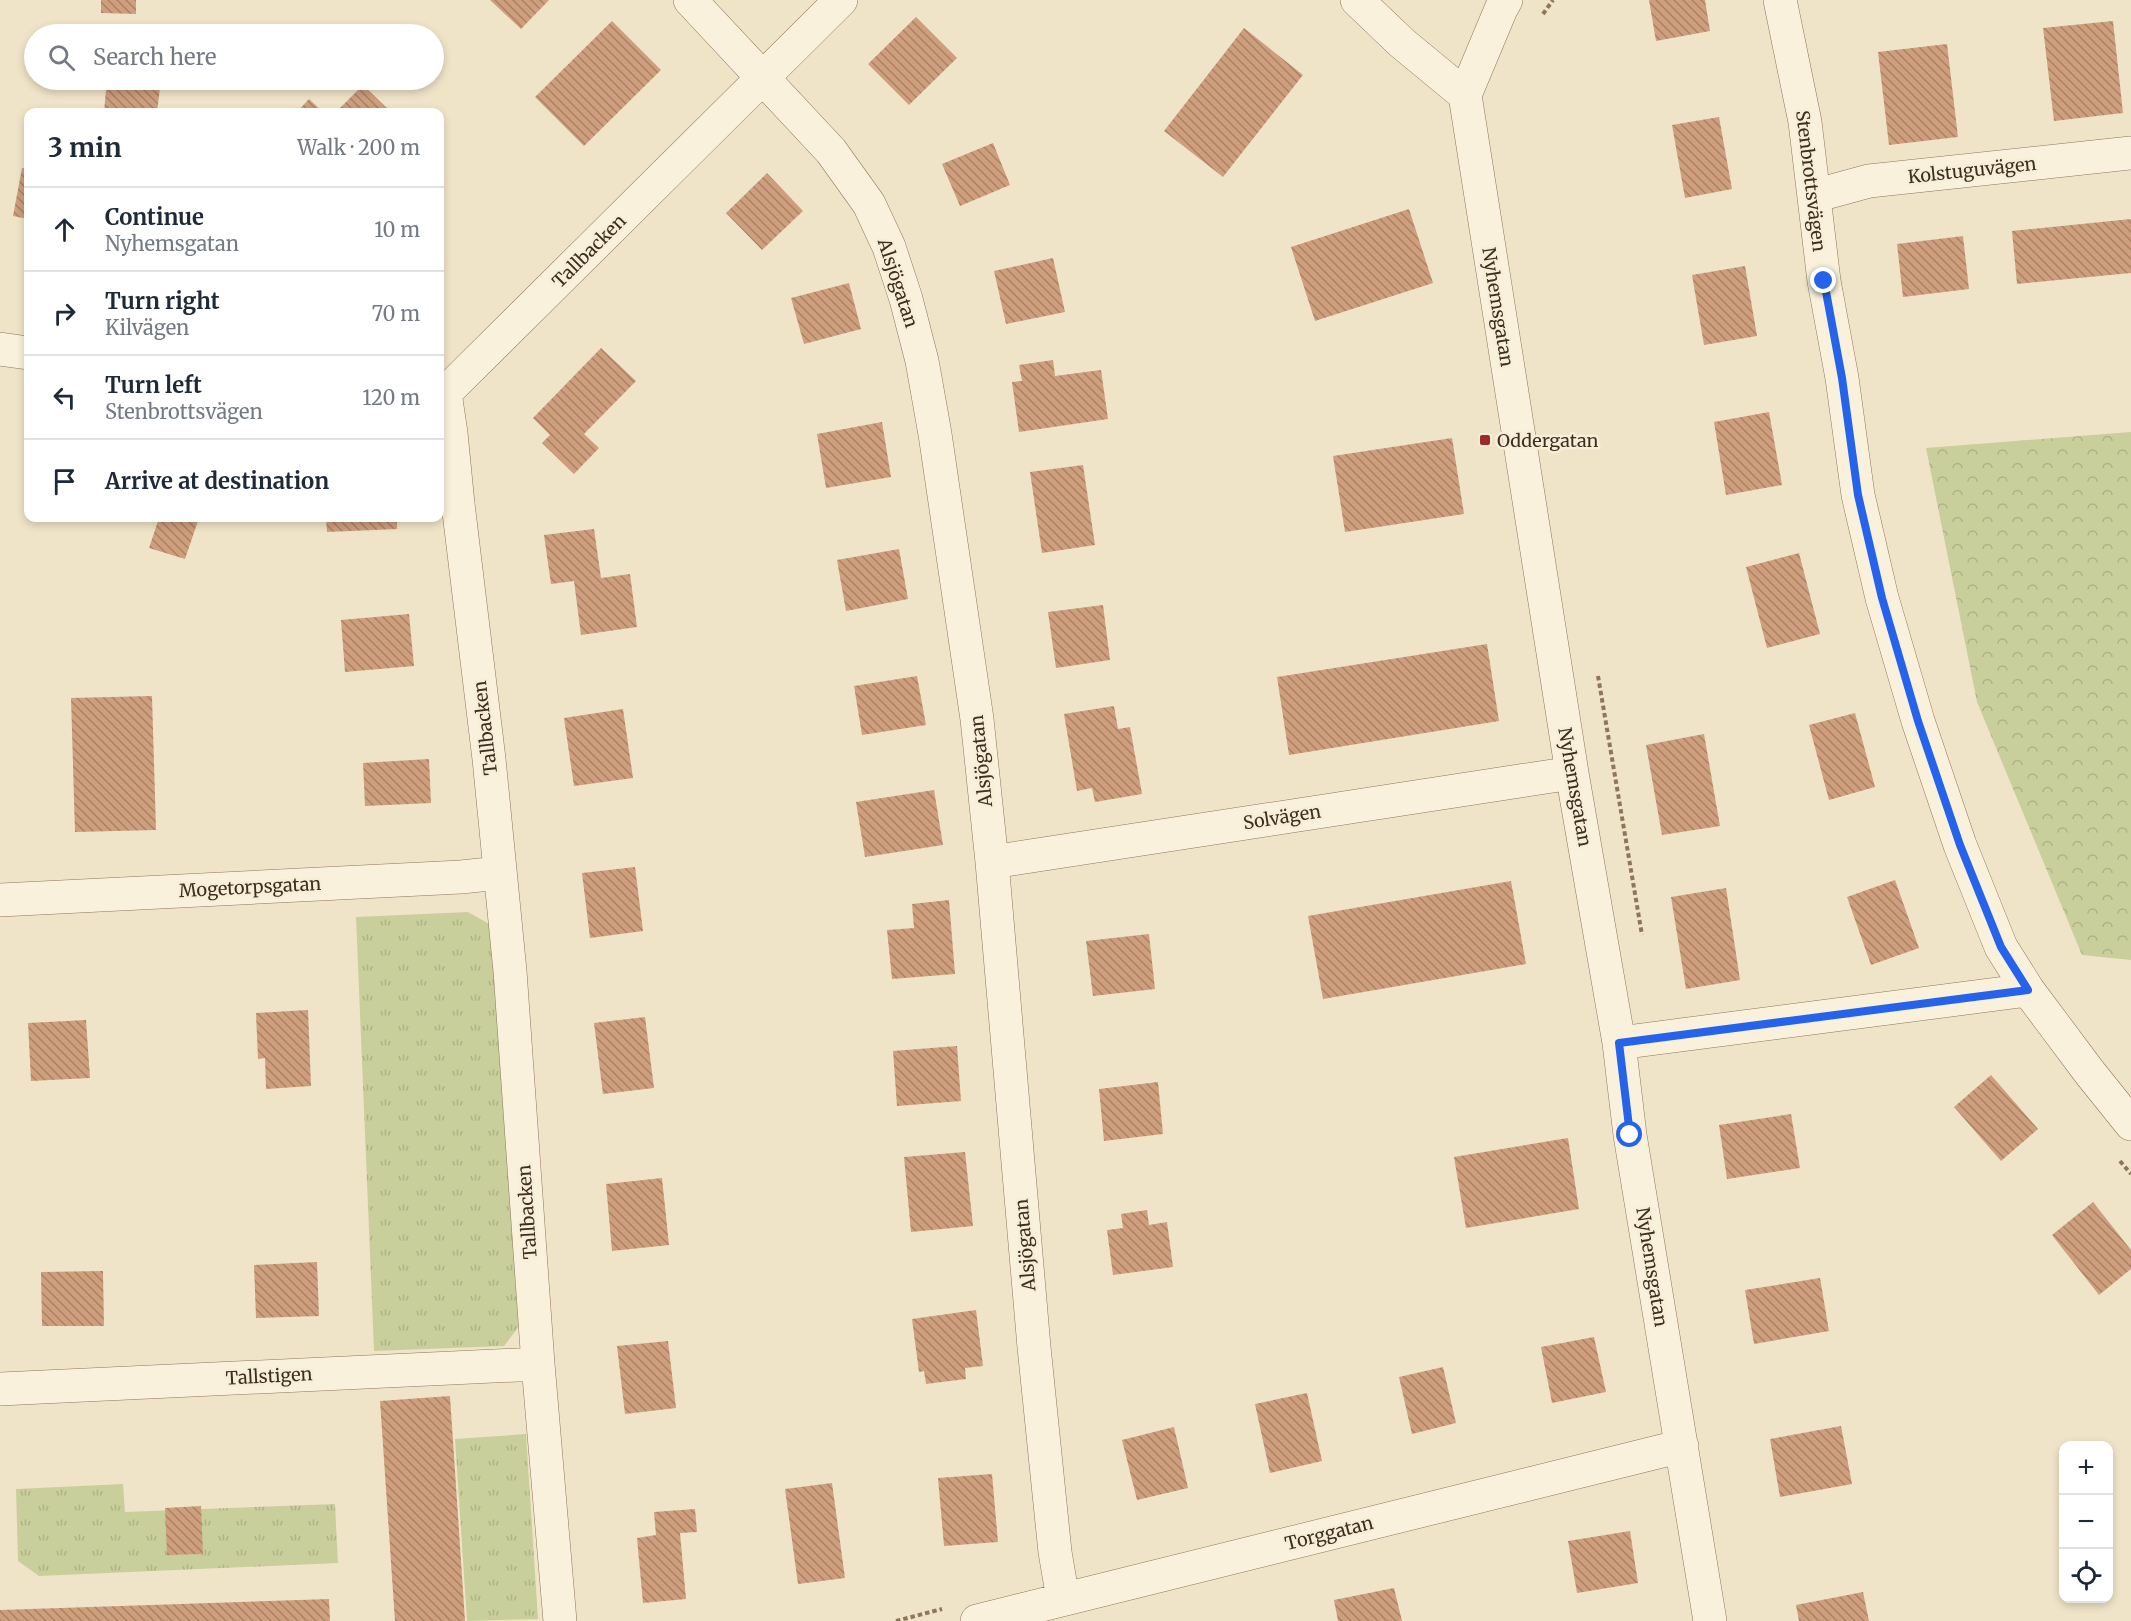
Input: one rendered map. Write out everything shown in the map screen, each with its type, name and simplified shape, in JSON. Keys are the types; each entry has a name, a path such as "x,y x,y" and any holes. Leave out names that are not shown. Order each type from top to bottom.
{"street":[{"name":"Alsjögatan","path":"690,0 831,151 868,204 889,247 906,299 922,361 977,719 992,862 1035,1359 1055,1552 1063,1599"},
{"name":"Tallbacken","path":"444,391 841,0"},
{"path":"1357,0 1402,43 1465,95 1506,0"},
{"name":"Stenbrottsvägen","path":"1780,0 1805,122 1824,281 1842,378 1858,495 1882,598 1918,721 1960,845 2001,947 2028,990 2131,1124"},
{"name":"Nyhemsgatan","path":"1465,95 1572,773 1619,1043 1630,1135 1710,1621"},
{"name":"Kolstuguvägen","path":"1814,196 1869,181 2131,153"},
{"path":"0,349 24,352"},
{"name":"Tallbacken","path":"444,402 451,433 489,759 510,971 538,1364 560,1621"},
{"name":"Solvägen","path":"992,862 1572,773"},
{"name":"Mogetorpsgatan","path":"0,900 460,877 499,873"},
{"path":"1619,1043 2028,990"},
{"name":"Tallstigen","path":"0,1389 538,1364"},
{"name":"Torggatan","path":"977,1621 1682,1446"}],"path":[{"path":"1538,19 1553,0"},
{"path":"1597,668 1643,938"},
{"path":"2116,1155 2131,1174"}],"green space":[{"path":"2131,432 2131,960 2082,955 1977,702 1926,448"},
{"path":"468,912 491,925 520,1325 504,1346 374,1351 356,917"},
{"path":"526,1434 538,1619 467,1621 455,1439"},
{"path":"123,1484 125,1512 335,1504 338,1563 39,1576 18,1561 16,1489"}],"building":[{"path":"101,0 136,0 136,14 101,13"},
{"path":"490,0 549,0 521,29"},
{"path":"1649,0 1705,0 1710,31 1656,41"},
{"path":"916,17 957,58 909,105 868,64"},
{"path":"612,21 661,70 584,146 535,97"},
{"path":"2113,21 2123,113 2054,121 2043,28"},
{"path":"1244,28 1303,75 1223,177 1164,131"},
{"path":"1947,44 1958,137 1889,145 1878,52"},
{"path":"106,90 160,90 158,108 104,108"},
{"path":"358,90 368,90 387,108 340,108"},
{"path":"309,99 319,108 301,108"},
{"path":"1719,117 1732,189 1685,198 1672,125"},
{"path":"993,143 1010,185 960,206 942,164"},
{"path":"22,168 24,168 24,218 13,216"},
{"path":"767,173 803,211 762,250 726,213"},
{"path":"1409,209 1433,283 1315,321 1291,247"},
{"path":"2131,219 2131,273 2017,284 2012,231"},
{"path":"1963,236 1969,289 1903,297 1897,244"},
{"path":"1053,258 1065,312 1006,324 994,271"},
{"path":"1745,266 1757,336 1704,345 1692,275"},
{"path":"849,283 861,329 804,344 791,298"},
{"path":"601,348 636,381 584,434 599,448 574,474 542,443 550,435 533,418"},
{"path":"1053,360 1055,376 1101,370 1108,419 1019,432 1012,382 1022,381 1019,365"},
{"path":"1769,412 1782,485 1726,495 1714,422"},
{"path":"882,422 891,477 826,488 817,434"},
{"path":"1452,438 1464,514 1345,532 1333,456"},
{"path":"1083,465 1095,545 1042,553 1030,472"},
{"path":"158,522 198,522 185,559 149,548"},
{"path":"326,522 397,522 397,529 327,532"},
{"path":"594,529 601,578 630,574 637,627 581,635 574,581 551,584 544,535"},
{"path":"899,549 908,599 846,611 837,560"},
{"path":"1799,553 1820,634 1767,648 1746,567"},
{"path":"1103,605 1110,660 1056,668 1048,612"},
{"path":"409,614 414,666 345,672 341,620"},
{"path":"1487,644 1499,721 1289,755 1277,677"},
{"path":"917,676 926,725 862,735 854,686"},
{"path":"152,696 156,830 75,832 71,698"},
{"path":"1114,706 1118,729 1130,727 1142,794 1095,802 1092,788 1077,791 1064,714"},
{"path":"623,709 633,778 574,786 564,718"},
{"path":"1855,713 1875,787 1829,800 1809,725"},
{"path":"1704,734 1720,826 1662,835 1646,745"},
{"path":"429,759 431,803 365,806 363,763"},
{"path":"934,790 943,845 865,857 856,802"},
{"path":"635,867 643,931 590,938 582,873"},
{"path":"1895,880 1919,948 1871,965 1847,897"},
{"path":"1511,881 1526,964 1323,999 1308,916"},
{"path":"1726,888 1740,980 1686,989 1671,897"},
{"path":"949,900 955,974 892,979 887,930 914,928 912,904"},
{"path":"1149,934 1155,989 1093,996 1086,941"},
{"path":"308,1010 311,1086 266,1089 265,1058 258,1059 256,1013"},
{"path":"645,1017 654,1088 603,1094 594,1023"},
{"path":"86,1020 90,1078 31,1081 28,1023"},
{"path":"957,1046 961,1101 897,1106 893,1051"},
{"path":"1991,1075 2038,1129 2001,1161 1954,1107"},
{"path":"1158,1082 1163,1134 1104,1141 1099,1089"},
{"path":"1791,1114 1800,1168 1727,1179 1719,1125"},
{"path":"1568,1138 1579,1209 1466,1228 1454,1157"},
{"path":"965,1152 973,1226 911,1232 904,1157"},
{"path":"662,1178 669,1245 612,1251 606,1184"},
{"path":"2093,1202 2131,1250 2131,1269 2099,1295 2052,1235"},
{"path":"1147,1210 1149,1225 1167,1222 1173,1267 1113,1275 1107,1230 1123,1228 1121,1214"},
{"path":"317,1262 319,1316 256,1318 254,1265"},
{"path":"103,1271 104,1326 42,1326 41,1272"},
{"path":"1820,1278 1829,1331 1754,1344 1745,1290"},
{"path":"976,1310 983,1366 965,1368 966,1379 926,1384 924,1371 919,1372 912,1319"},
{"path":"1594,1337 1606,1392 1552,1403 1541,1347"},
{"path":"668,1341 676,1408 625,1414 617,1346"},
{"path":"1443,1367 1456,1423 1412,1434 1399,1377"},
{"path":"1307,1393 1322,1461 1270,1473 1255,1404"},
{"path":"450,1396 465,1621 395,1621 380,1401"},
{"path":"1841,1426 1852,1484 1780,1497 1770,1439"},
{"path":"1174,1427 1188,1488 1137,1500 1122,1440"},
{"path":"992,1474 998,1542 944,1546 938,1478"},
{"path":"832,1483 845,1578 798,1584 785,1489"},
{"path":"201,1506 203,1554 167,1555 165,1508"},
{"path":"695,1509 697,1532 680,1533 686,1599 643,1603 637,1538 656,1535 654,1512"},
{"path":"1630,1531 1638,1583 1577,1593 1568,1541"},
{"path":"1394,1588 1402,1621 1338,1621 1334,1600"},
{"path":"1863,1592 1869,1621 1799,1621 1796,1605"},
{"path":"329,1599 330,1621 0,1621 0,1610"}],"place":[{"name":"Oddergatan","path":"1485,440"}],"route":[{"path":"1630,1135 1619,1043 2028,990 2001,947 1960,845 1918,721 1882,598 1858,495 1842,378 1824,281"}]}
